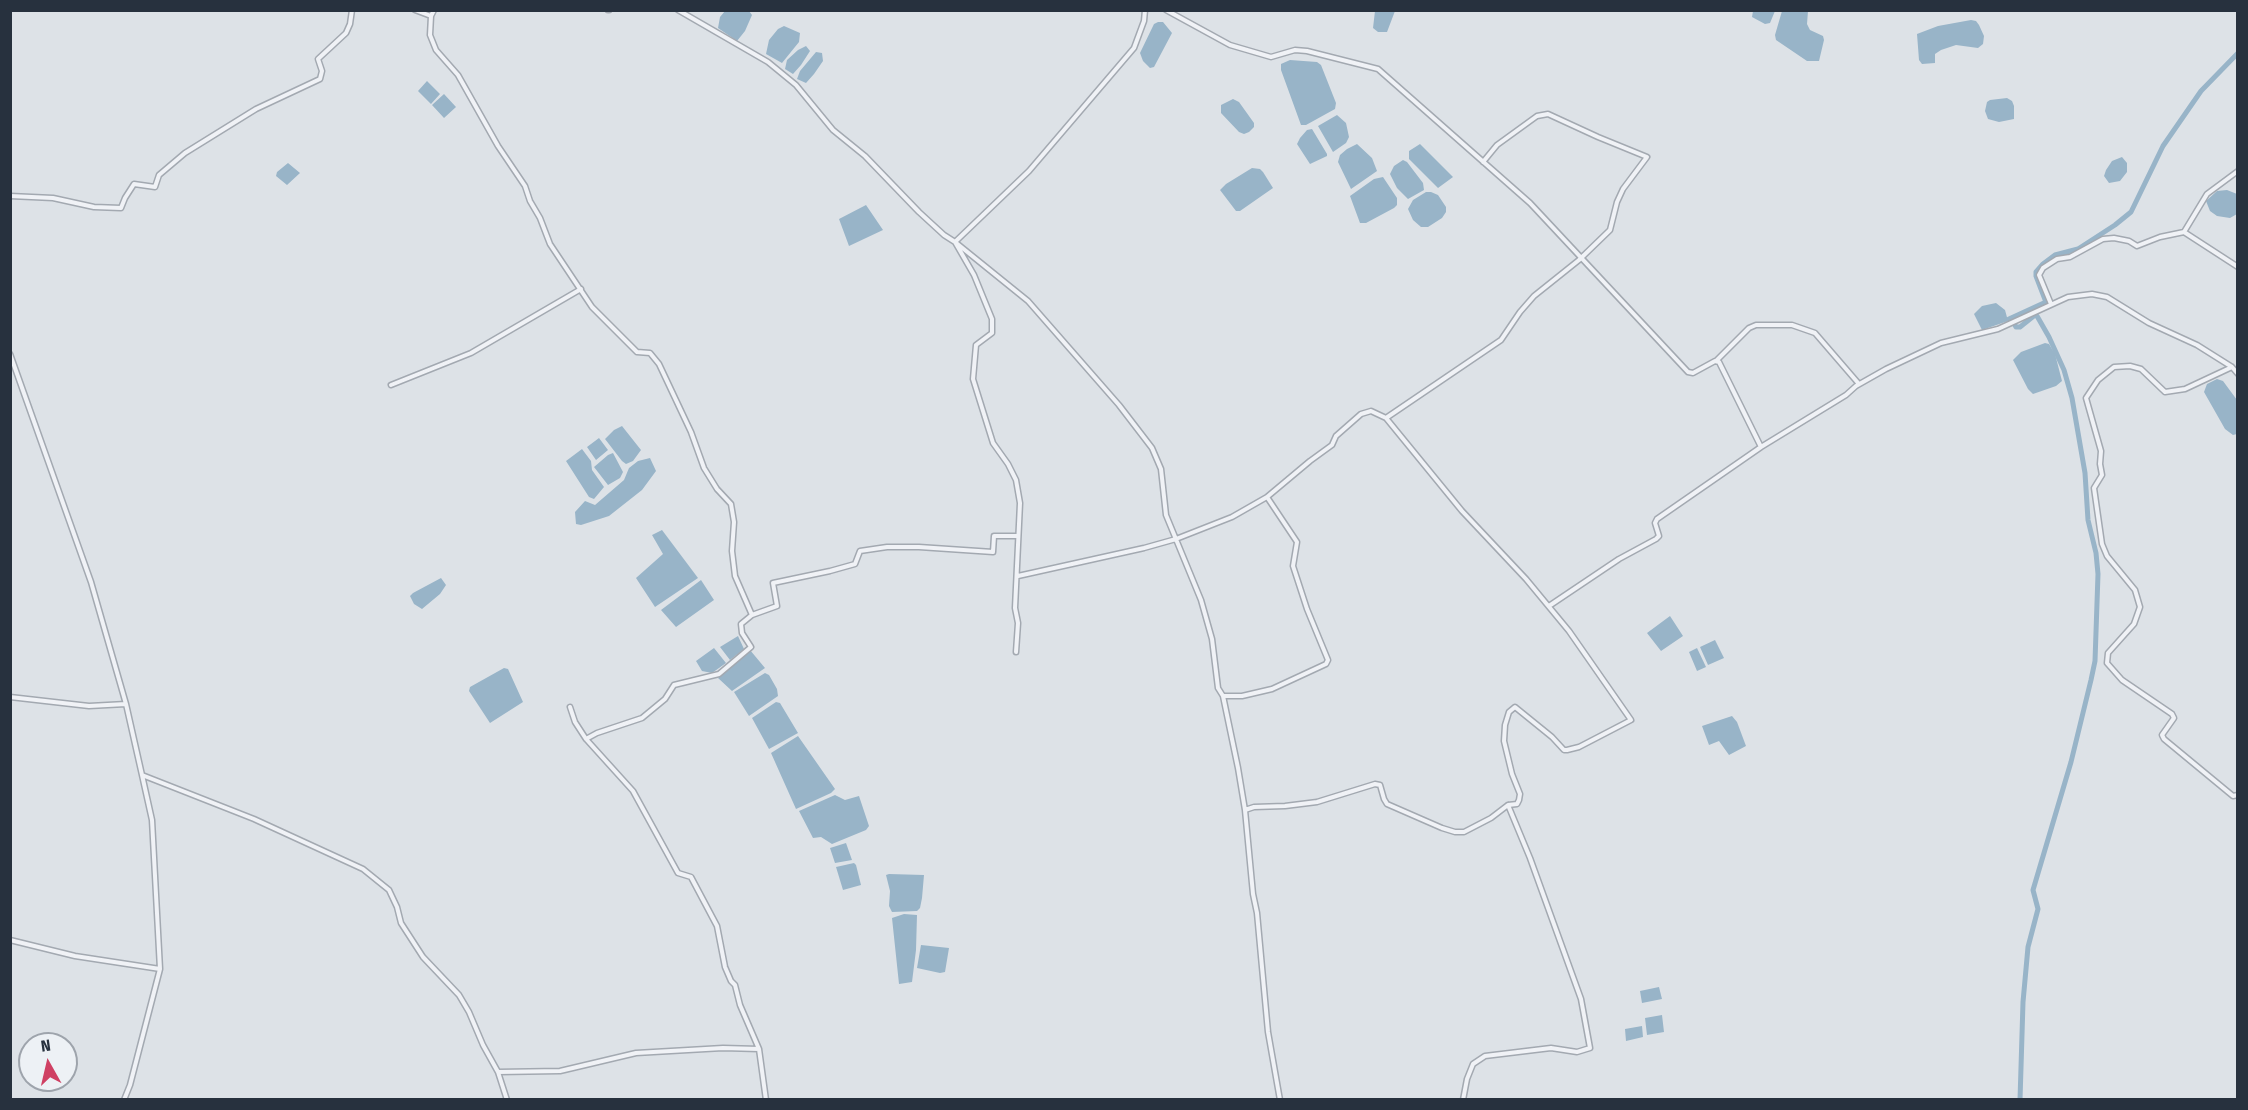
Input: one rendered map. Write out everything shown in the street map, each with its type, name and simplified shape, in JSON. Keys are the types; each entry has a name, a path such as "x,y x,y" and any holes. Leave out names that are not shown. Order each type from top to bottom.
{"street":[{"path":"10,196 53,198 94,207 121,208 124,198 134,184 155,187 159,175 185,153 256,109 320,79 322,71 318,59 346,33 352,10"},
{"path":"415,10 431,16"},
{"path":"434,10 431,16 430,34 436,50 458,75 498,146 525,186 550,244 592,307 637,352 650,353 659,364 691,432 704,468 717,489 731,504 734,522 732,551 735,576 752,615"},
{"path":"678,10 768,62 796,85 833,130 865,156 919,212 944,235 1028,301 1119,405 1145,440 1161,469 1166,515 1202,600 1212,639 1218,688 1223,696 1245,810 1268,1032 1280,1100"},
{"path":"955,242 1029,171 1134,48 1144,21 1145,10"},
{"path":"1166,10 1230,45 1271,57 1295,50 1307,51 1378,69 1530,203 1688,372 1693,373 1715,361 1749,328 1756,325 1792,325 1815,333 1859,384"},
{"path":"1386,418 1501,340 1534,296 1581,258 1610,230 1623,189 1647,157 1548,114 1537,116 1513,133 1497,145 1483,162"},
{"path":"2184,232 2207,194 2238,171"},
{"path":"2050,304 2039,274 2043,267 2058,259 2070,257 2103,239 2114,238 2129,241 2137,246 2160,237 2184,232 2238,267"},
{"path":"955,242 982,291 992,319 992,333 976,345 973,379 993,443 1016,480 1020,503 1015,608 1018,623 1016,652"},
{"path":"391,385 471,353 580,289"},
{"path":"1549,606 1619,559 1656,539 1659,536 1654,523 1657,519 1761,447 1846,395 1859,384 1941,344 1998,329 2050,304 2084,294 2107,297 2149,323 2197,345 2232,367 2238,374"},
{"path":"10,354 91,582 126,704 152,820 160,969 130,1085 124,1100"},
{"path":"1715,361 1719,362 1761,447"},
{"path":"2232,367 2185,389 2165,392 2140,369 2130,366 2114,367 2098,380 2086,398 2101,451 2102,475 2094,488 2102,544 2107,556 2135,590 2140,607 2134,624 2108,653 2107,663 2122,680 2172,714 2174,718 2162,735 2164,739 2233,796 2238,795"},
{"path":"1018,576 1144,548 1176,539 1232,517 1267,497 1332,445 1336,436 1361,414 1371,411 1386,418 1462,511 1549,606 1632,720 1579,747 1567,750 1515,707 1509,712 1504,741 1512,774 1520,794 1519,800 1517,804 1508,805 1491,818 1464,832 1442,828 1388,804 1380,785 1375,784 1317,802 1254,807 1245,810"},
{"path":"1223,696 1242,696 1272,688 1326,664 1328,660 1307,609 1293,566 1297,554 1297,542 1267,497"},
{"path":"586,739 642,718 665,699 674,685 718,674 751,646 742,633 741,624 752,615 777,606 773,583 830,572 855,564 860,551 887,547 919,547 993,552 994,536 1018,536"},
{"path":"10,697 89,706 126,704"},
{"path":"570,707 575,722 586,739 633,791 678,873 691,877 717,926 725,968 730,981 735,985 740,1005 759,1049 766,1100"},
{"path":"142,775 254,819 363,869 389,890 401,923 423,957 459,996 498,1072 507,1100"},
{"path":"1463,1100 1473,1064 1485,1056 1551,1048 1577,1052 1590,1048 1581,999 1530,858 1508,805"},
{"path":"10,940 75,956 160,969"},
{"path":"498,1072 560,1071 636,1053 723,1048 759,1049"}],"water":[{"path":"1753,10 1775,11 1770,23 1765,24 1752,17"},
{"path":"725,11 749,11 752,15 745,31 737,41 718,28 720,17"},
{"path":"1375,11 1395,11 1387,32 1378,32 1373,28"},
{"path":"1782,11 1808,11 1807,24 1810,30 1823,36 1824,40 1819,61 1807,61 1776,40 1775,35"},
{"path":"1976,21 1979,25 1984,36 1983,44 1978,48 1956,45 1935,54 1935,63 1922,64 1919,60 1917,34 1938,26"},
{"path":"1163,22 1172,33 1154,67 1150,68 1143,61 1140,53 1154,24"},
{"path":"784,26 800,33 799,42 782,63 766,54 769,40 778,29"},
{"path":"806,46 810,51 793,74 785,69 787,60"},
{"path":"816,52 822,53 823,61 814,74 806,83 797,79 800,71"},
{"path":"1290,60 1317,62 1321,65 1336,103 1335,109 1306,125 1301,125 1281,70 1281,64"},
{"path":"427,81 440,94 431,104 418,91"},
{"path":"444,94 456,107 444,118 432,105"},
{"path":"2007,98 2014,106 2014,119 1999,122 1988,119 1985,111 1987,102"},
{"path":"1233,99 1239,102 1254,123 1254,127 1244,134 1239,132 1221,113 1221,105"},
{"path":"1337,115 1346,123 1349,137 1346,143 1333,152 1318,126"},
{"path":"1312,129 1327,156 1310,164 1297,144 1307,130"},
{"path":"1357,144 1372,158 1377,171 1351,189 1338,162 1340,155"},
{"path":"1420,144 1453,177 1438,188 1409,159 1409,151"},
{"path":"2122,157 2127,163 2127,172 2120,181 2109,183 2104,176 2106,170 2112,161"},
{"path":"1403,160 1423,183 1424,190 1408,199 1397,188 1390,174 1394,166"},
{"path":"288,163 300,173 287,185 276,176 277,172"},
{"path":"1252,168 1260,169 1273,188 1240,211 1236,211 1220,190"},
{"path":"1383,177 1397,198 1397,205 1366,223 1360,223 1350,196 1374,179"},
{"path":"2227,190 2237,194 2237,214 2230,218 2217,216 2210,211 2206,201 2217,191"},
{"path":"1426,192 1438,195 1446,207 1446,212 1442,218 1428,227 1421,227 1413,220 1408,209 1413,200"},
{"path":"866,205 883,230 849,246 839,219"},
{"path":"1996,303 2005,310 2008,321 1982,330 1974,314 1982,306"},
{"path":"2045,343 2049,344 2055,354 2062,381 2056,386 2033,394 2013,360 2021,352"},
{"path":"2217,379 2223,381 2237,400 2237,434 2233,435 2225,429 2204,392 2207,384"},
{"path":"622,426 641,450 633,461 626,464 605,439"},
{"path":"599,438 608,450 596,460 587,447"},
{"path":"582,449 591,461 592,470 604,487 594,499 589,497 566,461"},
{"path":"613,453 623,472 620,478 608,485 594,467"},
{"path":"650,458 656,471 642,490 609,516 581,525 576,524 575,512 585,501 595,505 624,480 629,468 638,461"},
{"path":"662,530 698,578 655,607 636,578 663,554 652,535"},
{"path":"441,578 446,585 440,594 422,609 414,604 410,596 413,593"},
{"path":"701,580 714,600 676,627 661,610"},
{"path":"1670,616 1683,636 1661,651 1647,633"},
{"path":"738,636 744,649 730,660 720,647"},
{"path":"1715,640 1724,658 1708,665 1700,647"},
{"path":"714,648 726,663 712,673 702,671 696,661"},
{"path":"1697,648 1706,667 1697,671 1689,652"},
{"path":"750,650 765,668 732,691 718,678"},
{"path":"504,668 508,669 523,702 490,723 469,691 470,687"},
{"path":"765,673 769,675 777,689 778,696 749,716 734,692"},
{"path":"776,702 780,703 798,733 769,749 752,718"},
{"path":"1732,716 1737,722 1746,746 1729,755 1719,741 1709,745 1702,726"},
{"path":"798,736 835,789 796,809 771,753"},
{"path":"835,795 845,800 859,796 869,826 866,830 832,844 821,837 813,838 799,811"},
{"path":"846,843 852,860 835,863 830,848"},
{"path":"854,863 861,885 843,890 836,867"},
{"path":"886,875 924,875 922,898 917,911 892,912 889,906 890,891"},
{"path":"904,914 917,915 916,950 912,982 899,984 892,918"},
{"path":"921,945 949,948 945,972 917,968"},
{"path":"1659,987 1662,999 1642,1003 1640,991"},
{"path":"1662,1015 1664,1032 1647,1035 1645,1018"},
{"path":"1642,1026 1643,1037 1626,1041 1625,1029"}],"waterway":[{"path":"2009,319 2046,302 2036,276 2036,272 2043,264 2055,255 2078,249 2131,212 2163,146 2201,91 2238,53"},
{"path":"2011,318 2016,327 2020,327 2035,315 2037,316 2064,370 2072,398 2085,473 2088,520 2096,553 2098,574 2095,661 2071,762 2033,890 2038,909 2028,947 2023,1002 2020,1100"}]}
